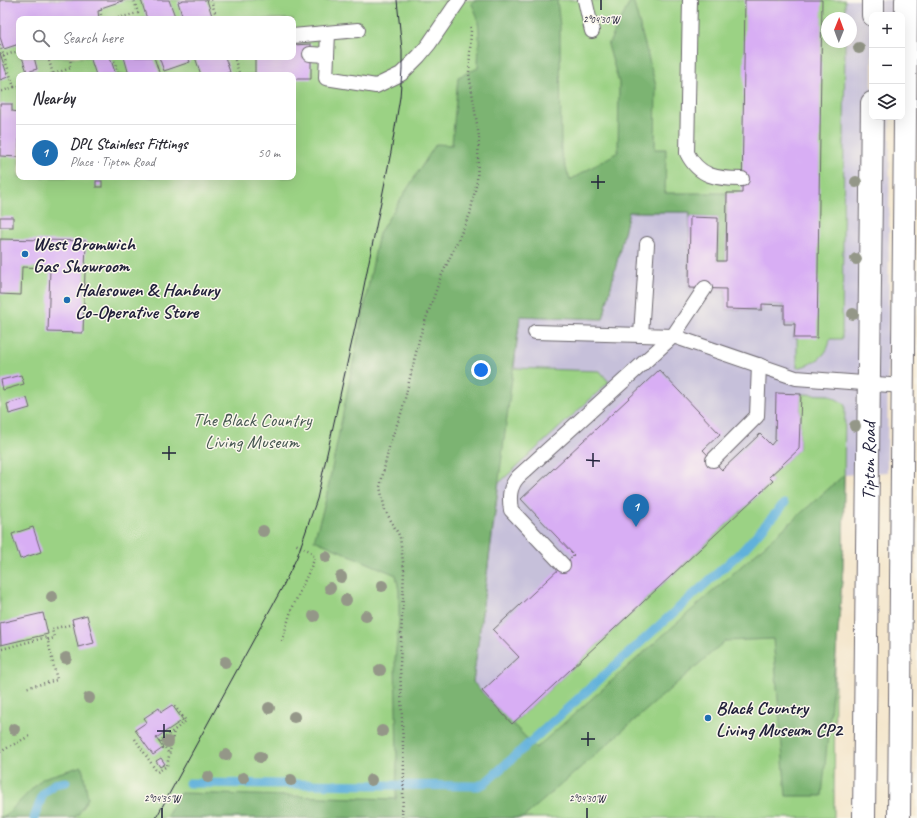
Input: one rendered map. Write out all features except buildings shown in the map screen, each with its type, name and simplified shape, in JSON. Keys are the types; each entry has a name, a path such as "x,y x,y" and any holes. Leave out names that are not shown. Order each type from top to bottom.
{"main road":[{"path":"873,0 873,12"},
{"name":"Tipton Road","path":"899,812 906,0"},
{"name":"Tipton Road","path":"864,812 872,120"},
{"path":"864,812 899,812"}],"lane":[{"path":"328,33 326,78 376,86 401,74 420,56 459,0"},
{"path":"585,0 592,31"},
{"path":"690,0 687,153 692,163 699,170 708,175 720,179 742,179"},
{"path":"296,36 358,30"},
{"path":"310,54 328,55"},
{"path":"641,335 647,244"},
{"path":"563,565 511,510 510,494 512,483 673,336 705,288"},
{"path":"535,332 673,336 796,378 903,386"},
{"path":"714,460 757,416 759,365"}],"path":[{"path":"126,16 138,13 134,0"},
{"path":"211,0 216,16"},
{"path":"100,10 101,16"},
{"path":"402,818 404,772 400,666 404,570 400,537 385,510 380,487 390,443 402,411 420,336 440,279 470,214 478,181 479,137 469,73 470,23"},
{"path":"0,45 14,87 0,92"},
{"path":"4,56 16,52"},
{"path":"49,60 52,72"},
{"path":"62,72 71,68 70,60"},
{"path":"114,60 118,72"},
{"path":"235,60 239,72"},
{"path":"282,641 291,611 315,558 310,551 295,544"},
{"path":"48,640 54,638 52,629 73,624"},
{"path":"2,649 47,637 57,680 25,688"},
{"path":"170,754 160,742 186,721 173,704"},
{"path":"136,739 157,772 167,766 174,731"},
{"path":"0,752 31,735"}],"shaded area":[{"path":"633,0 892,0 891,12 869,12 869,120 890,120 887,472 844,475 475,803 147,818 314,540 482,691 473,682 520,316 603,319 629,212 690,212"}],"green space":[{"name":"The Black Country Living Museum","path":"0,0 845,0 845,12 821,12 821,48 845,48 842,339 830,339 826,351 819,359 797,368 797,338 794,338 795,324 784,324 784,305 762,304 762,310 726,309 726,289 689,288 690,212 629,212 603,319 520,316 514,368 600,371 609,382 499,483 473,682 482,691 475,803 536,749 512,724 773,481 769,477 799,449 801,394 829,395 845,404 843,567 835,667 834,818 0,818"},
{"path":"478,0 557,0 560,27 561,153 570,180 618,152 619,83 608,45 631,0 633,0 656,86 655,149 666,149 665,193 727,193 726,261 717,261 718,218 690,217 690,212 629,212 603,319 520,316 473,682 536,748 844,475 843,567 822,796 786,796 773,639 725,641 523,818 169,818 167,816 180,793 396,799 397,761 395,659 399,622 399,591 396,575 314,540 325,503 379,233 436,144 452,145 458,77 478,68 478,26 475,10 471,3"},
{"path":"82,766 88,798 78,815 72,818 0,818 0,816 4,817 43,778"}],"waterway":[{"path":"189,783 478,786 485,783 744,549 784,504"},
{"path":"34,818 43,794 54,784 66,782"}],"tram line":[{"path":"156,818 283,586 297,557 317,499 362,296 391,152 400,97 402,50 397,0"}],"place":[{"name":"West Bromwich Gas Showroom","path":"25,254"},
{"name":"Halesowen & Hanbury Co-Operative Store","path":"67,300"},
{"name":"DPL Stainless Fittings","path":"636,527"},
{"name":"Black Country Living Museum CP2","path":"708,718"}]}
